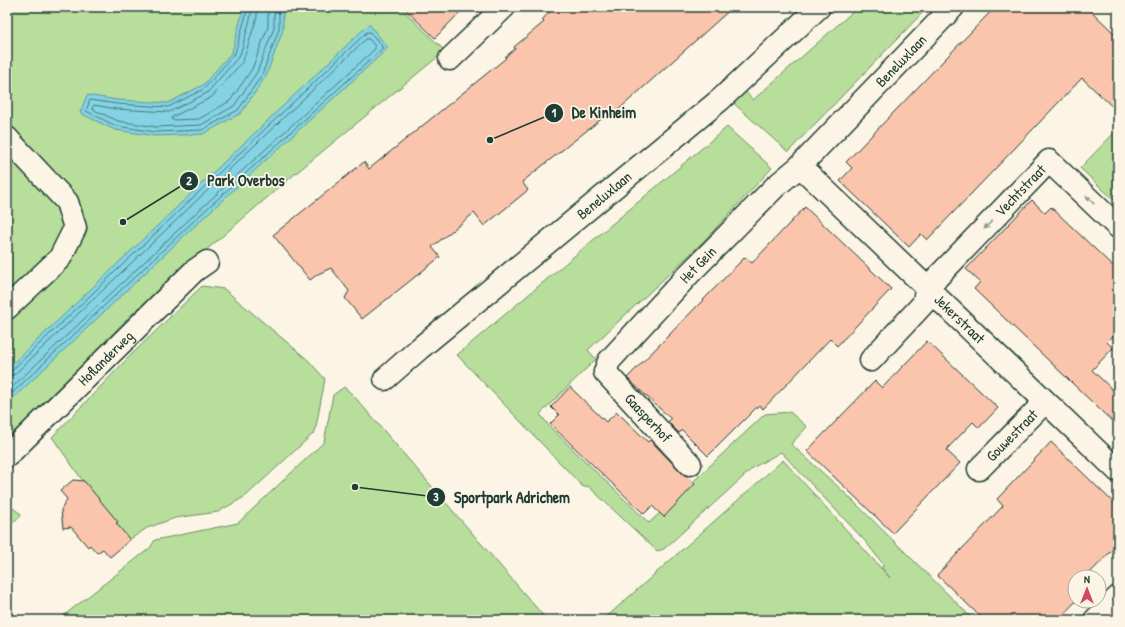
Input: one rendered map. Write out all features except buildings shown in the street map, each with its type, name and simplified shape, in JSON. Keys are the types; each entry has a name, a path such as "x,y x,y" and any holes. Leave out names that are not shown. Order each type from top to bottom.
{"street":[{"path":"450,59 504,7"},
{"name":"Beneluxlaan","path":"385,379 420,348 721,99 819,7"},
{"name":"Beneluxlaan","path":"800,166 953,7"},
{"path":"7,138 67,202 75,228 60,258 7,308"},
{"name":"Vechtstraat","path":"927,288 1049,161 1118,227"},
{"name":"Jekerstraat","path":"800,166 1118,471"},
{"name":"Het Gein","path":"605,372 609,361 689,274 776,186 800,166"},
{"name":"Hoflanderweg","path":"7,456 194,271 206,262"},
{"path":"871,360 923,304 927,288"},
{"name":"Gaasperhof","path":"605,372 690,464"},
{"name":"Gouwestraat","path":"979,469 1045,402"}],"green space":[{"path":"7,7 400,7 445,51 290,178 132,314 7,443"},
{"path":"858,7 928,7 788,152 730,100 742,88 753,100"},
{"path":"727,127 772,168 701,244 588,350 596,359 540,414 549,426 649,523 765,414 790,412 807,427 791,444 846,494 974,620 603,620 783,460 890,578 882,568 883,564 865,541 781,452 754,467 664,549 657,551 588,486 583,487 457,355"},
{"path":"1114,133 1118,136 1118,198 1115,201 1080,168"},
{"path":"202,286 224,289 308,360 325,379 315,432 246,496 218,512 175,518 147,528 126,542 52,437 128,358"},
{"path":"344,387 353,395 547,620 58,620 150,548 155,540 238,523 324,442 333,395"},
{"path":"7,504 21,514 20,517 7,527"}],"water":[{"path":"242,7 283,7 283,30 266,76 241,113 203,134 156,136 115,130 80,113 87,95 117,100 168,103 203,85 232,52 242,14"},
{"path":"369,24 388,48 202,219 7,404 7,369"}],"place":[{"name":"De Kinheim","path":"490,140"},
{"name":"Park Overbos","path":"123,222"},
{"name":"Sportpark Adrichem","path":"355,487"}]}
